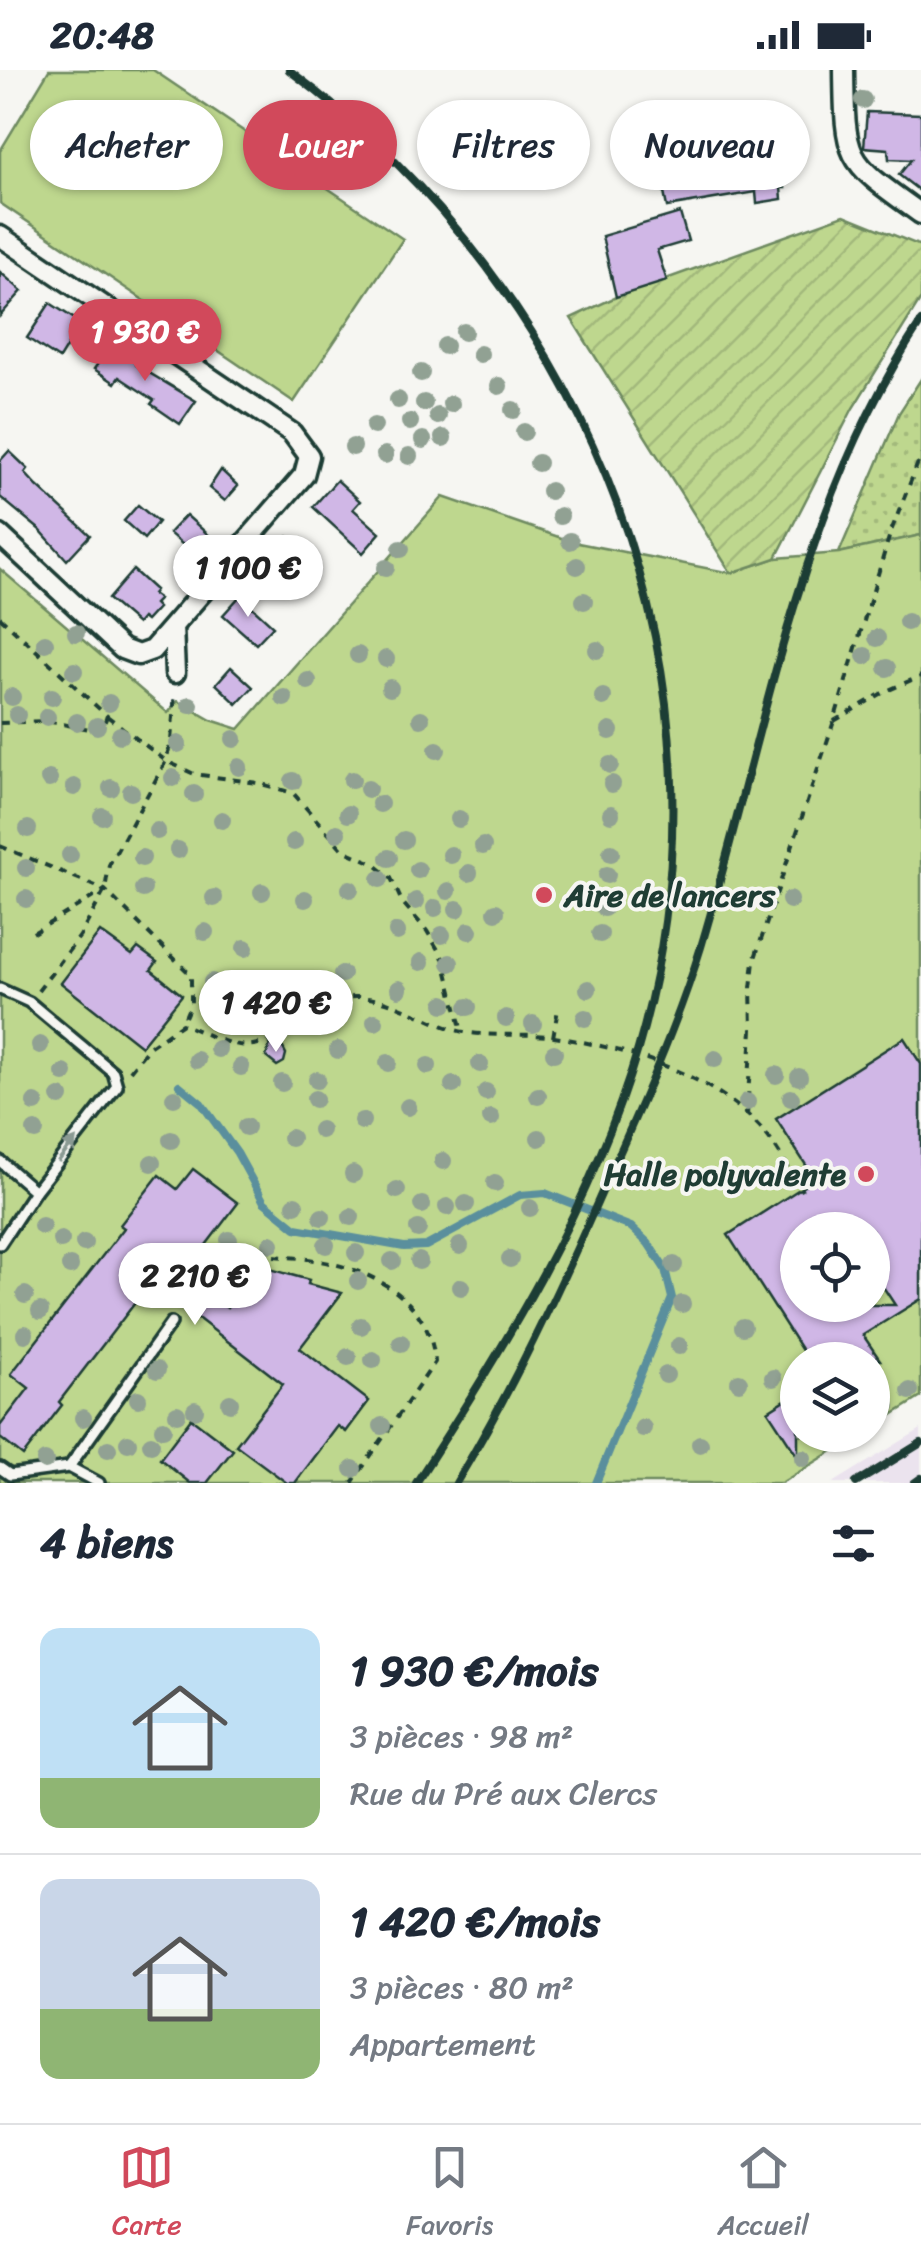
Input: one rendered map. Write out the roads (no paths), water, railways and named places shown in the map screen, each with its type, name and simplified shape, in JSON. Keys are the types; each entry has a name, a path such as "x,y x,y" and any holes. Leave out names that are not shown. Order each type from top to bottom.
{"street":[{"path":"844,70 847,139 855,162 921,214"},
{"path":"0,236 292,432 310,456 304,475 152,650 138,656 122,649 0,535"},
{"path":"172,626 175,673"}],"lane":[{"path":"0,989 29,1002 114,1072 117,1086 34,1190 0,1244"},
{"path":"0,1160 34,1190"},
{"path":"69,1466 171,1323"},
{"path":"0,1468 10,1475 69,1466 99,1483"}],"waterway":[{"path":"179,1085 201,1103 237,1153 264,1202 296,1228 404,1247 426,1246 520,1195 545,1193 631,1227 648,1243 665,1269 672,1298 596,1483"}],"railway":[{"path":"289,70 395,162 487,267 561,382 618,506 655,636 672,772 666,910 638,1049 619,1107 571,1220 543,1274 416,1483"},
{"path":"456,1483 551,1303 668,1040 701,947 766,705 814,546 843,469 879,394 921,322"},
{"path":"856,1483 921,1443"},
{"path":"914,1483 921,1478"}],"place":[{"name":"Aire de lancers","path":"544,895"},
{"name":"Halle polyvalente","path":"866,1174"}]}
